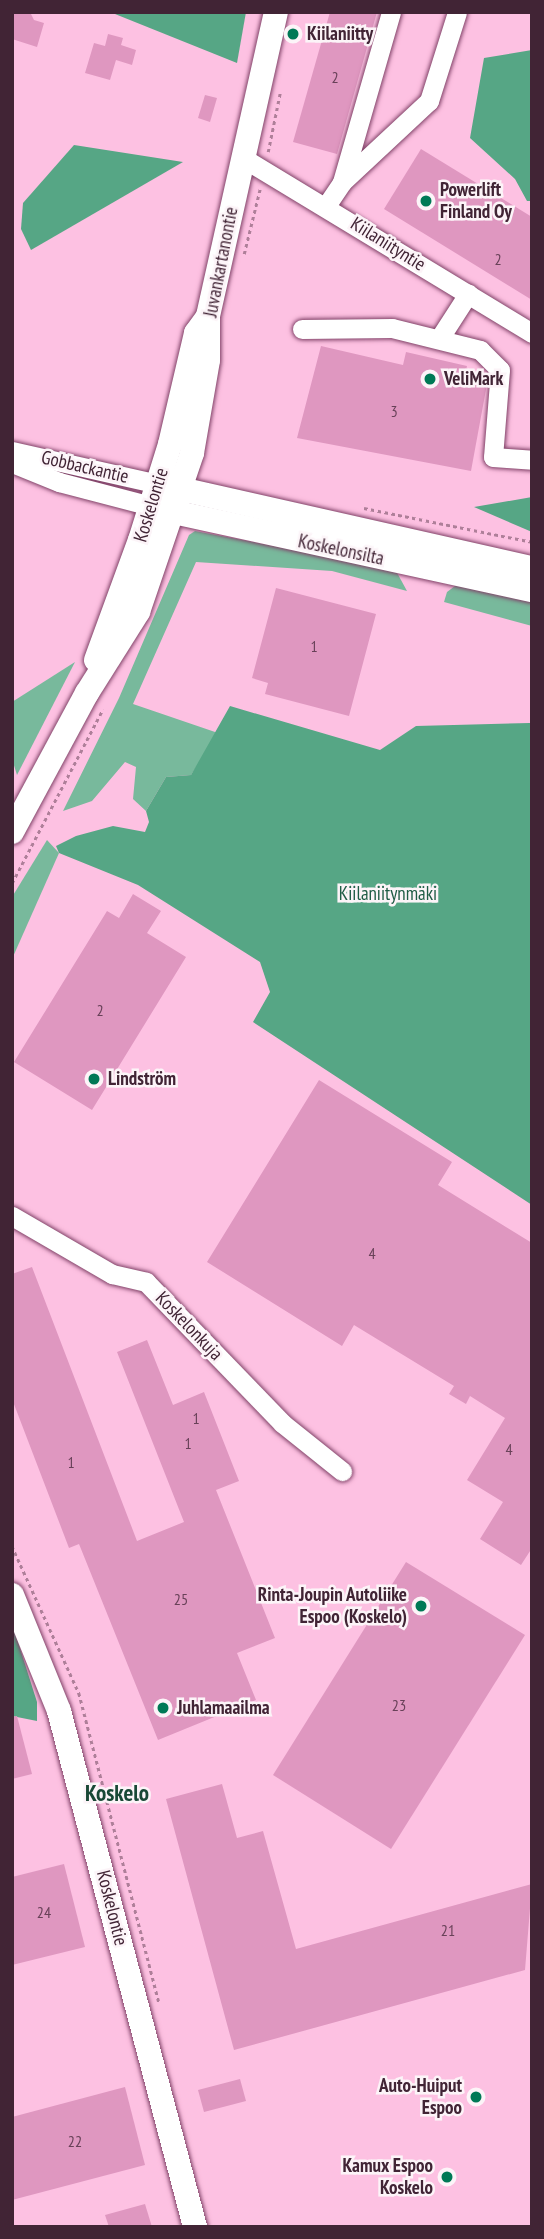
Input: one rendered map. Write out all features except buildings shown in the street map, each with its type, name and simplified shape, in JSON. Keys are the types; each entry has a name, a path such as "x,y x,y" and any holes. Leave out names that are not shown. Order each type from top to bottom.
{"main road":[{"name":"Juvankartanontie","path":"208,316 276,12"},
{"name":"Koskelontie","path":"12,832 87,693 166,498 197,333 208,316"},
{"name":"Koskelonsilta","path":"166,498 532,568"},
{"name":"Koskelonsilta","path":"166,498 532,590"},
{"name":"Koskelontie","path":"12,1595 40,1656 66,1737 195,2227"}],"street":[{"path":"342,182 391,12"},
{"path":"326,205 342,182 429,101 457,12"},
{"name":"Kiilaniityntie","path":"243,158 326,205 532,333"},
{"path":"439,340 468,294"},
{"path":"302,329 392,328 480,349 500,370 494,457 532,460"},
{"name":"Gobbackantie","path":"12,451 166,498"},
{"name":"Gobbackantie","path":"12,463 59,482 166,498"},
{"name":"Koskelonkuja","path":"12,1216 112,1275 146,1282 282,1423 342,1471"}],"green space":[{"path":"110,12 246,12 237,63"},
{"path":"532,50 532,201 527,201 515,179 470,138 484,58"},
{"path":"74,145 183,162 31,250 21,229 23,203"},
{"path":"532,497 532,532 474,507"},
{"path":"195,531 395,569 407,591 332,571 196,562 133,704 218,733 191,775 166,777 146,811 133,799 136,767 125,762 92,801 63,811 119,698 189,535"},
{"path":"459,583 532,598 532,626 444,602 447,592"},
{"path":"75,662 17,775 12,759 12,702"},
{"name":"Kiilaniitynmäki","path":"230,706 380,750 416,726 530,723 532,1205 253,1022 270,992 260,962 138,885 59,853 56,846 76,836 113,826 145,832 149,822 146,811 166,777 191,775"},
{"path":"47,840 59,853 12,959 12,897"},
{"path":"12,1623 37,1702 37,1721 12,1716"}],"place":[{"name":"Kiilaniitty","path":"293,34"},
{"name":"Powerlift Finland Oy","path":"426,201"},
{"name":"VeliMark","path":"430,379"},
{"name":"Lindström","path":"94,1079"},
{"name":"Rinta-Joupin Autoliike Espoo (Koskelo)","path":"421,1606"},
{"name":"Juhlamaailma","path":"163,1708"},
{"name":"Auto-Huiput Espoo","path":"476,2097"},
{"name":"Kamux Espoo Koskelo","path":"447,2177"}],"district":[{"name":"Koskelo","path":"117,1793"}]}
